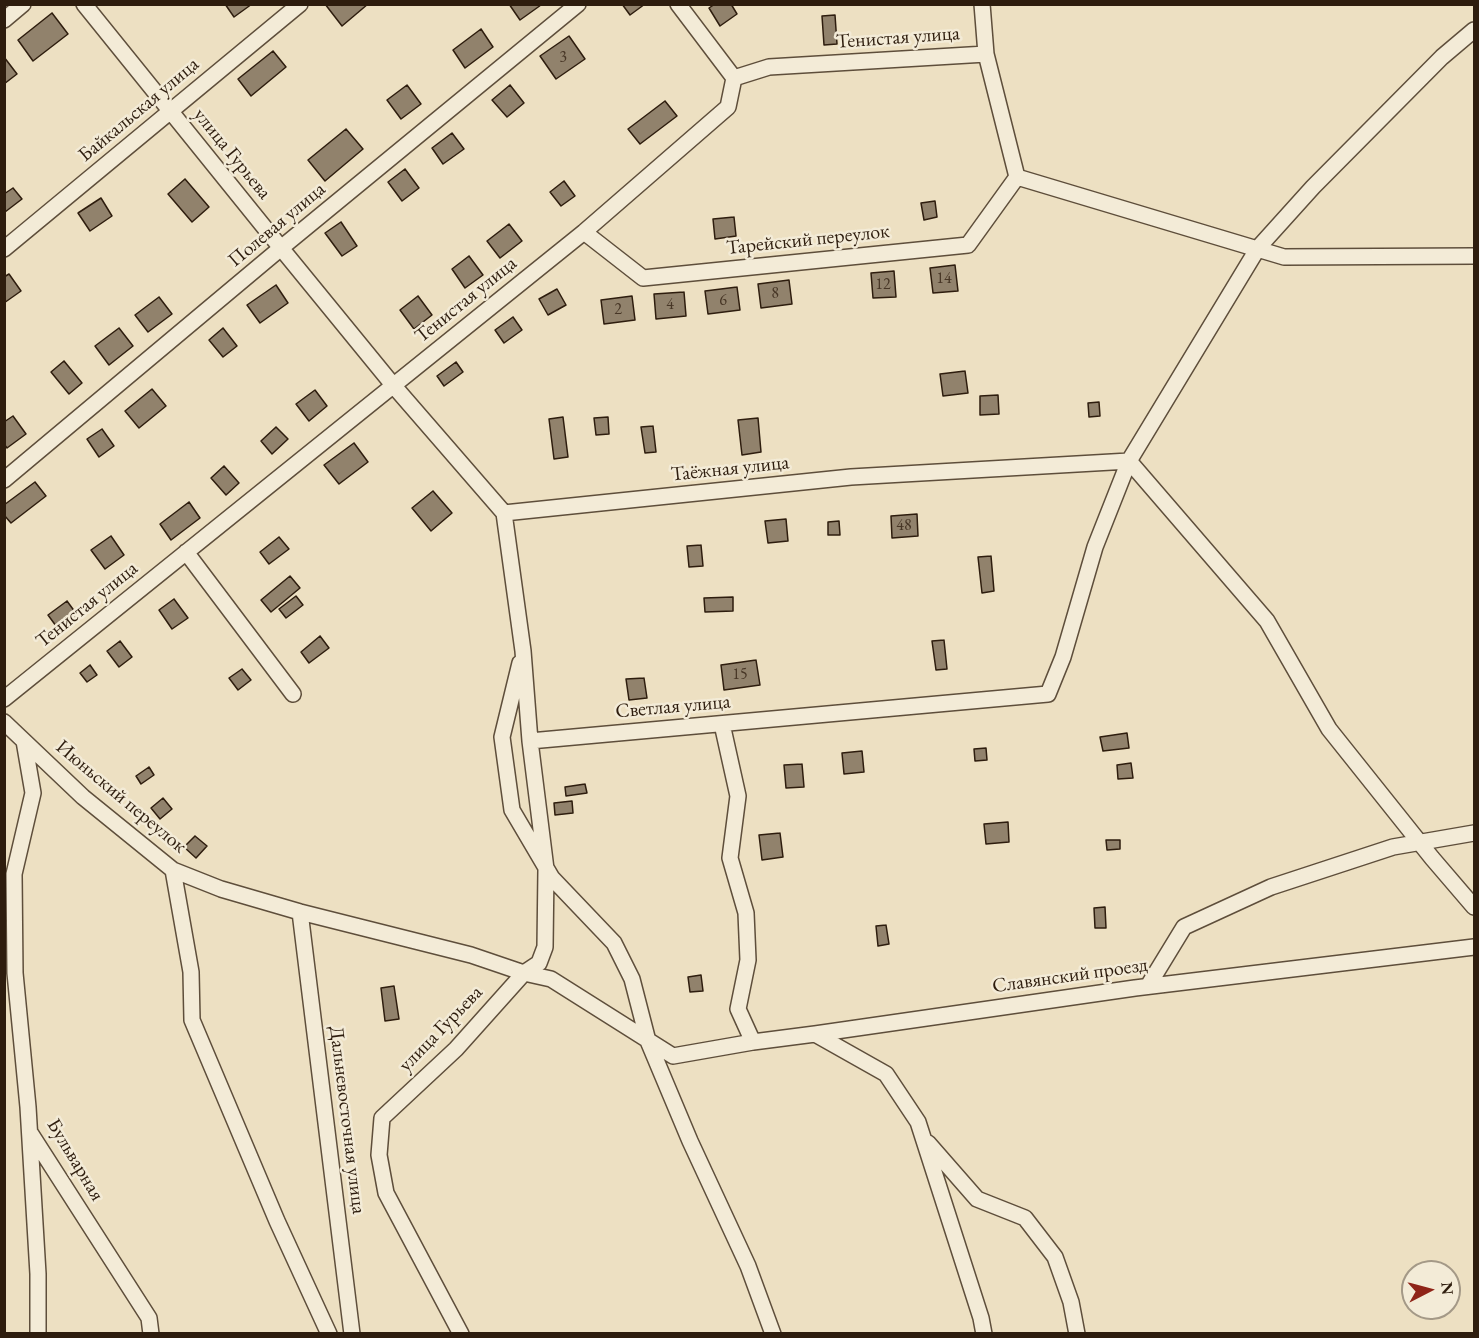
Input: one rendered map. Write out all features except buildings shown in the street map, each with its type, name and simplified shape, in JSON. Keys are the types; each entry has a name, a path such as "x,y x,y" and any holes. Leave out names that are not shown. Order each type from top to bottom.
{"street":[{"path":"4,20 23,4"},
{"name":"улица Гурьева","path":"84,4 393,385"},
{"name":"Байкальская улица","path":"4,249 300,4"},
{"name":"Полевая улица","path":"4,480 578,4"},
{"path":"678,4 734,78"},
{"path":"982,4 986,54 1017,177 1284,256 1474,256"},
{"path":"1474,30 1442,57 1313,187 1258,248 1129,461 1267,621 1329,729 1474,907"},
{"name":"Тенистая улица","path":"4,699 584,232 728,107 734,78 769,67 986,54"},
{"name":"Тарейский переулок","path":"584,232 643,278 968,245 1017,177"},
{"path":"393,385 504,513 523,651 530,741"},
{"name":"Таёжная улица","path":"504,513 851,477 1129,461"},
{"name":"Светлая улица","path":"530,741 1048,694 1063,657 1095,547 1129,461"},
{"path":"186,552 293,694"},
{"path":"523,651 502,737 512,810 552,879 614,943 632,979 648,1041 690,1141 748,1266 773,1334"},
{"name":"Июньский переулок","path":"4,722 83,798 173,870 221,889 300,912 471,955 524,973 550,979 673,1056"},
{"path":"722,724 738,796 730,858 746,913 748,960 738,1009 753,1042"},
{"name":"Бульварная","path":"24,741 33,793 14,874 10,959 15,973 29,1132 149,1318 151,1334"},
{"name":"улица Гурьева","path":"461,1334 386,1193 379,1155 382,1118 456,1049 524,973 539,963 545,947 546,869 530,741"},
{"path":"1148,986 1184,927 1271,887 1393,847 1474,833"},
{"path":"173,870 191,972 192,1020 277,1221 329,1334"},
{"name":"Дальневосточная улица","path":"300,912 352,1334"},
{"name":"Славянский проезд","path":"673,1056 753,1042 1148,986 1474,947"},
{"path":"815,1034 886,1074 918,1122 981,1318 984,1334"},
{"path":"29,1132 38,1274 38,1334"},
{"path":"924,1139 977,1198 1025,1218 1054,1257 1071,1302 1077,1334"}]}
